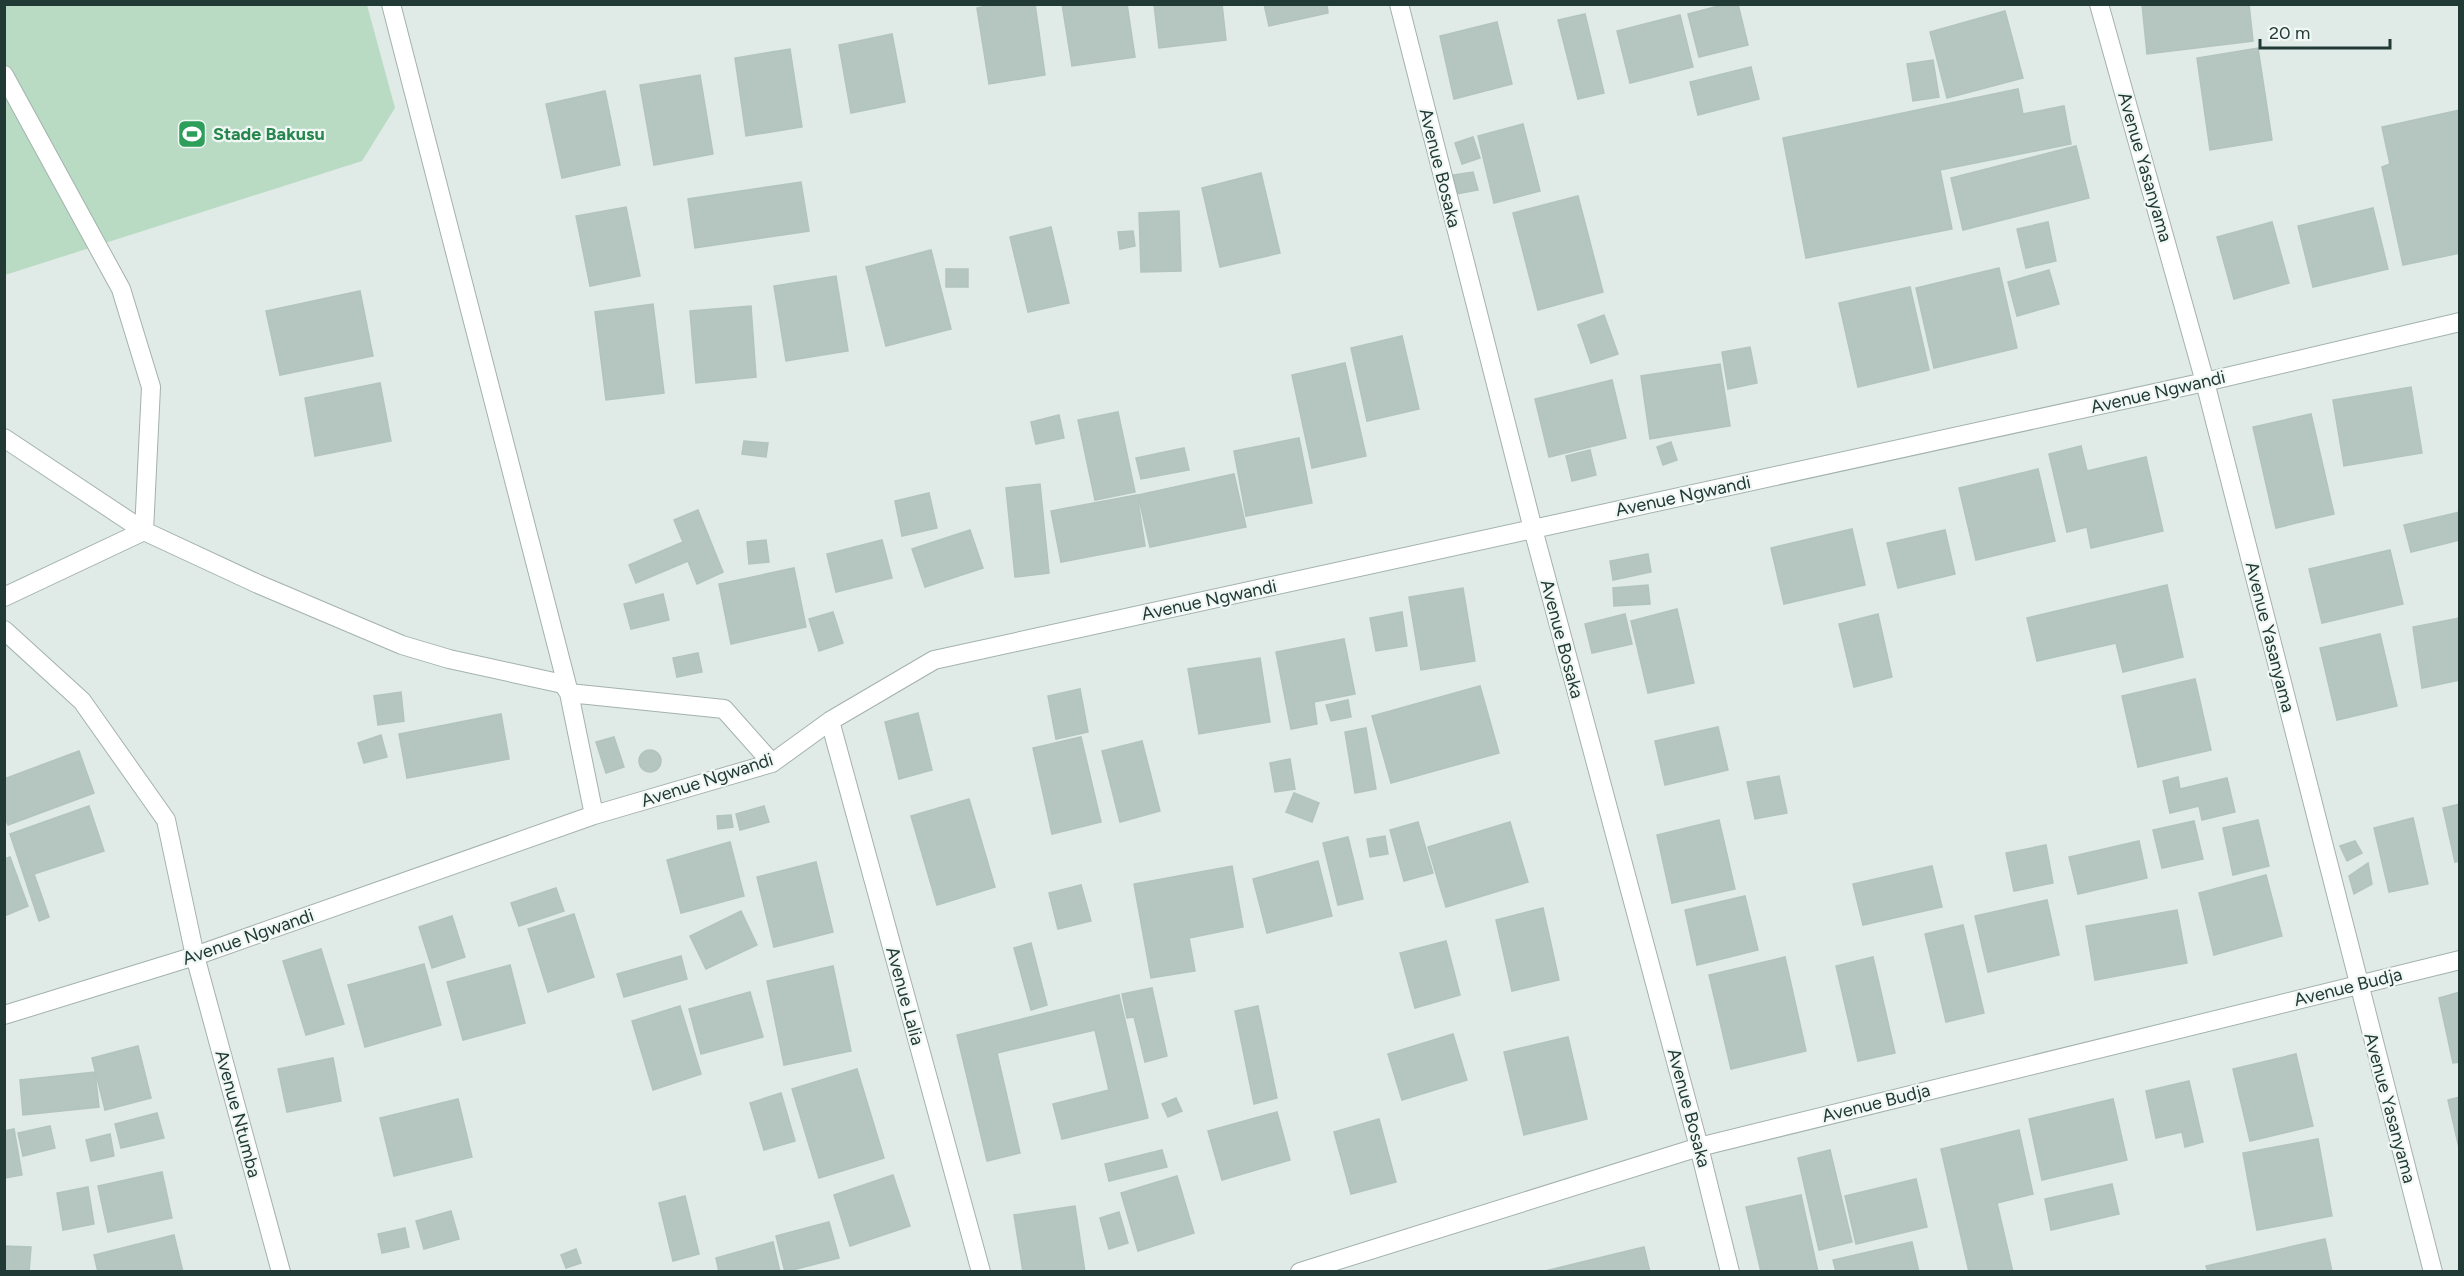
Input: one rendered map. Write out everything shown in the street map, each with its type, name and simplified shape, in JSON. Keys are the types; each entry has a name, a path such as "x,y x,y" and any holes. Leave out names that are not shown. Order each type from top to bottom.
{"street":[{"path":"391,4 569,693 594,814"},
{"name":"Avenue Bosaka","path":"1399,4 1533,529 1699,1147 1730,1272"},
{"name":"Avenue Yasanyama","path":"2099,4 2205,382 2433,1272"},
{"path":"4,75 122,289 151,387 144,531"},
{"name":"Avenue Ngwandi","path":"4,1015 195,956 594,814 772,763 830,720 934,660 2205,382 2460,322"},
{"path":"4,438 144,531 258,584 402,645 449,659 563,684 569,693"},
{"path":"4,597 144,531"},
{"name":"Avenue Ntumba","path":"4,630 82,701 166,820 195,956 281,1272"},
{"path":"569,693 724,709 772,763"},
{"name":"Avenue Lalia","path":"830,720 981,1272"},
{"name":"Avenue Budja","path":"1300,1272 1699,1147 2460,960"}],"green space":[{"name":"Stade Bakusu","path":"5,5 367,5 395,108 362,161 5,275"}],"building":[{"path":"996,4 1035,4 1045,75 989,84 977,8"},
{"path":"1062,4 1127,4 1135,57 1072,66"},
{"path":"1154,4 1222,4 1226,40 1159,48"},
{"path":"1264,4 1327,4 1328,13 1269,26"},
{"path":"1726,4 1738,4 1748,45 1699,57 1688,14"},
{"path":"2142,4 2249,4 2253,41 2147,54"},
{"path":"2005,11 2023,78 1947,98 1930,32"},
{"path":"1585,14 1604,93 1578,99 1558,20"},
{"path":"1680,15 1693,67 1630,83 1617,31"},
{"path":"1497,22 1512,84 1454,99 1440,36"},
{"path":"892,34 905,102 851,113 839,45"},
{"path":"2258,48 2272,140 2210,150 2197,58"},
{"path":"790,49 802,127 746,136 735,58"},
{"path":"1933,60 1939,97 1913,101 1907,64"},
{"path":"1751,67 1759,99 1698,115 1690,82"},
{"path":"700,75 713,154 654,165 640,85"},
{"path":"2018,89 2023,114 2064,106 2071,144 1940,170 1952,229 1806,258 1783,138"},
{"path":"605,91 620,165 562,178 546,104"},
{"path":"2460,110 2460,253 2403,265 2382,167 2390,164 2382,127"},
{"path":"1523,124 1540,191 1494,203 1478,136"},
{"path":"1473,137 1480,158 1462,164 1455,143"},
{"path":"2076,146 2089,198 1963,230 1951,178"},
{"path":"1473,172 1478,190 1457,194 1453,175"},
{"path":"1261,173 1280,253 1220,267 1202,188"},
{"path":"801,182 809,231 695,248 688,199"},
{"path":"1578,196 1603,292 1538,310 1513,213"},
{"path":"626,207 640,276 590,286 576,216"},
{"path":"2373,208 2388,269 2313,287 2298,226"},
{"path":"1179,211 1181,271 1141,272 1139,213"},
{"path":"2048,222 2056,261 2026,268 2017,229"},
{"path":"2272,222 2289,283 2234,299 2217,237"},
{"path":"1051,227 1069,303 1028,312 1010,237"},
{"path":"1133,231 1135,246 1120,249 1118,232"},
{"path":"931,250 951,329 886,346 866,267"},
{"path":"1999,268 2017,348 1934,368 1916,288"},
{"path":"946,269 968,269 968,287 946,287"},
{"path":"2049,270 2059,304 2017,316 2008,282"},
{"path":"836,276 848,351 786,361 774,286"},
{"path":"1910,287 1929,370 1858,387 1839,303"},
{"path":"360,291 373,356 280,375 266,311"},
{"path":"653,304 664,393 606,400 595,312"},
{"path":"751,306 756,377 696,383 690,311"},
{"path":"1604,315 1618,354 1591,363 1578,325"},
{"path":"1402,336 1419,409 1367,421 1351,348"},
{"path":"1750,347 1757,383 1728,389 1722,352"},
{"path":"1345,363 1366,456 1312,468 1292,375"},
{"path":"1720,364 1730,426 1650,439 1641,376"},
{"path":"1612,380 1626,438 1549,457 1535,399"},
{"path":"380,383 391,441 315,456 305,398"},
{"path":"2411,387 2422,453 2344,466 2333,400"},
{"path":"1118,412 1135,492 1095,500 1078,420"},
{"path":"2311,414 2334,514 2276,528 2253,427"},
{"path":"1059,415 1064,438 1036,444 1031,422"},
{"path":"1299,438 1312,503 1246,516 1234,451"},
{"path":"744,441 768,443 766,457 742,454"},
{"path":"1671,442 1677,460 1663,465 1657,447"},
{"path":"2081,446 2087,471 2146,457 2163,531 2091,548 2087,527 2067,532 2049,454"},
{"path":"1184,448 1189,470 1141,479 1136,458"},
{"path":"1590,450 1596,475 1572,481 1566,456"},
{"path":"2038,469 2055,541 1976,560 1959,488"},
{"path":"1234,474 1246,527 1150,547 1138,495"},
{"path":"1040,484 1049,573 1015,577 1006,488"},
{"path":"929,493 937,528 902,536 895,501"},
{"path":"1137,495 1145,546 1061,562 1051,511"},
{"path":"698,510 723,572 697,584 688,561 636,583 629,565 683,542 674,520"},
{"path":"2460,512 2460,540 2411,552 2404,525"},
{"path":"1852,529 1865,585 1784,604 1771,548"},
{"path":"970,530 983,568 925,587 912,549"},
{"path":"1945,530 1955,574 1898,588 1887,543"},
{"path":"766,540 769,562 749,564 747,542"},
{"path":"882,540 892,578 836,592 827,554"},
{"path":"2390,550 2403,604 2322,623 2309,569"},
{"path":"1648,554 1651,572 1613,580 1610,561"},
{"path":"794,568 806,627 731,644 719,584"},
{"path":"1648,585 1650,604 1614,606 1613,588"},
{"path":"2167,585 2183,657 2123,672 2116,643 2037,661 2027,618"},
{"path":"1463,588 1475,661 1421,670 1409,597"},
{"path":"663,594 669,620 631,629 624,604"},
{"path":"1677,609 1694,683 1648,693 1631,621"},
{"path":"833,612 843,643 819,651 809,619"},
{"path":"1402,612 1407,646 1376,651 1370,618"},
{"path":"1625,614 1632,644 1592,653 1585,624"},
{"path":"1878,614 1892,677 1854,687 1839,624"},
{"path":"2460,618 2460,680 2422,688 2413,627"},
{"path":"2380,634 2397,706 2337,720 2320,648"},
{"path":"1344,639 1355,694 1314,702 1317,724 1291,729 1276,652"},
{"path":"698,653 702,672 677,677 673,658"},
{"path":"1260,658 1270,722 1199,734 1188,669"},
{"path":"2195,679 2211,750 2138,767 2122,696"},
{"path":"1480,686 1499,753 1391,783 1372,716"},
{"path":"1080,689 1088,732 1056,739 1048,696"},
{"path":"401,692 404,721 378,725 374,696"},
{"path":"1348,700 1351,717 1331,721 1326,705"},
{"path":"918,713 932,770 899,779 885,722"},
{"path":"501,714 509,759 407,778 399,734"},
{"path":"1718,727 1728,770 1665,785 1655,741"},
{"path":"1366,728 1376,789 1355,793 1345,732"},
{"path":"381,735 387,757 364,763 358,743"},
{"path":"614,737 624,767 606,773 596,742"},
{"path":"1081,737 1101,822 1052,834 1033,748"},
{"path":"1142,741 1160,811 1120,822 1102,751"},
{"path":"646,750 654,750 661,757 661,765 654,772 646,772 639,765 639,757"},
{"path":"79,751 94,793 8,825 4,815 4,779"},
{"path":"1290,759 1295,789 1275,792 1270,763"},
{"path":"1779,776 1787,813 1755,819 1747,782"},
{"path":"2178,777 2180,789 2227,778 2235,812 2202,820 2199,806 2170,813 2163,781"},
{"path":"1294,793 1319,803 1312,822 1286,812"},
{"path":"969,799 995,887 937,905 911,816"},
{"path":"2460,804 2460,861 2455,862 2443,808"},
{"path":"89,806 104,851 34,874 49,917 39,921 10,834"},
{"path":"764,806 769,822 740,830 736,814"},
{"path":"731,815 733,827 718,829 717,816"},
{"path":"2413,818 2428,884 2389,892 2374,828"},
{"path":"1719,820 1735,889 1672,903 1657,835"},
{"path":"2258,820 2269,866 2233,875 2223,828"},
{"path":"2194,821 2203,859 2162,868 2153,830"},
{"path":"1418,822 1433,873 1404,881 1390,830"},
{"path":"1510,822 1528,882 1446,907 1428,847"},
{"path":"1385,836 1388,854 1370,857 1367,839"},
{"path":"1348,837 1363,899 1338,905 1323,843"},
{"path":"2139,841 2147,878 2078,894 2069,857"},
{"path":"2355,841 2362,853 2347,861 2340,846"},
{"path":"730,842 744,896 681,913 667,860"},
{"path":"2046,845 2053,883 2014,891 2006,853"},
{"path":"10,857 28,906 4,916 4,859"},
{"path":"1318,861 1332,916 1267,933 1253,879"},
{"path":"816,862 833,932 774,947 757,877"},
{"path":"2368,863 2372,884 2354,894 2349,876"},
{"path":"1232,866 1243,927 1189,938 1195,971 1151,978 1134,884"},
{"path":"1932,866 1942,907 1863,925 1853,884"},
{"path":"2266,875 2282,936 2214,955 2199,893"},
{"path":"1081,885 1091,921 1058,929 1049,893"},
{"path":"556,888 564,911 519,926 511,903"},
{"path":"1745,896 1758,950 1697,965 1685,910"},
{"path":"2047,900 2059,955 1988,972 1975,916"},
{"path":"1543,908 1559,980 1512,991 1496,920"},
{"path":"2177,910 2187,963 2095,980 2086,926"},
{"path":"741,911 757,945 706,969 690,936"},
{"path":"574,914 594,977 548,992 528,929"},
{"path":"452,916 465,957 432,968 419,927"},
{"path":"1963,925 1984,1013 1946,1022 1925,934"},
{"path":"1446,941 1460,995 1415,1008 1400,953"},
{"path":"1031,943 1047,1005 1031,1010 1014,948"},
{"path":"321,949 344,1024 306,1035 283,961"},
{"path":"681,956 687,979 624,997 617,974"},
{"path":"1785,957 1806,1051 1731,1069 1709,975"},
{"path":"1873,957 1895,1053 1858,1061 1836,966"},
{"path":"424,964 441,1025 365,1047 348,985"},
{"path":"510,965 525,1023 463,1040 447,982"},
{"path":"833,966 851,1051 784,1065 767,981"},
{"path":"1152,988 1167,1056 1145,1062 1134,1017 1127,1018 1122,994"},
{"path":"750,992 763,1037 701,1054 689,1009"},
{"path":"2460,992 2460,1062 2453,1063 2439,998"},
{"path":"1119,995 1148,1118 1062,1139 1053,1104 1109,1090 1095,1030 997,1053 1020,1153 987,1161 957,1035"},
{"path":"680,1006 701,1074 653,1090 632,1021"},
{"path":"1258,1006 1277,1098 1254,1104 1235,1011"},
{"path":"1453,1034 1467,1080 1402,1100 1388,1054"},
{"path":"1568,1037 1587,1119 1524,1135 1504,1052"},
{"path":"138,1046 151,1098 105,1110 92,1058"},
{"path":"2296,1054 2313,1126 2250,1141 2233,1069"},
{"path":"333,1058 341,1101 287,1112 278,1069"},
{"path":"857,1069 884,1158 819,1178 792,1089"},
{"path":"95,1072 99,1107 23,1115 20,1080"},
{"path":"2189,1081 2203,1142 2185,1147 2182,1132 2156,1138 2146,1091"},
{"path":"781,1093 795,1141 764,1150 750,1103"},
{"path":"2460,1097 2460,1152 2448,1100"},
{"path":"1176,1098 1182,1111 1168,1117 1162,1104"},
{"path":"458,1099 472,1157 394,1176 380,1118"},
{"path":"2113,1099 2127,1160 2042,1180 2029,1119"},
{"path":"1277,1112 1290,1160 1222,1180 1208,1131"},
{"path":"157,1113 164,1138 121,1148 115,1124"},
{"path":"1379,1119 1396,1182 1351,1194 1334,1132"},
{"path":"50,1126 55,1148 23,1156 18,1133"},
{"path":"14,1129 22,1175 4,1178 4,1131"},
{"path":"2019,1130 2033,1194 1997,1203 2013,1272 1969,1272 1941,1149"},
{"path":"110,1134 114,1156 91,1161 86,1140"},
{"path":"2318,1139 2332,1216 2257,1230 2243,1153"},
{"path":"1162,1150 1167,1167 1109,1181 1105,1164"},
{"path":"1830,1150 1852,1242 1819,1250 1798,1158"},
{"path":"162,1172 172,1218 108,1232 98,1186"},
{"path":"893,1175 910,1226 850,1246 834,1195"},
{"path":"1177,1176 1194,1233 1138,1251 1121,1193"},
{"path":"1916,1179 1927,1227 1856,1244 1845,1196"},
{"path":"2112,1184 2119,1214 2051,1230 2045,1199"},
{"path":"88,1187 94,1224 63,1230 57,1193"},
{"path":"1801,1195 1818,1272 1761,1272 1746,1207"},
{"path":"685,1196 699,1254 673,1261 659,1203"},
{"path":"1075,1206 1085,1272 1023,1272 1014,1215"},
{"path":"451,1211 459,1239 424,1249 416,1221"},
{"path":"1119,1212 1128,1243 1109,1249 1100,1218"},
{"path":"829,1222 839,1258 785,1272 776,1236"},
{"path":"405,1228 409,1247 382,1253 378,1234"},
{"path":"174,1235 183,1272 98,1272 94,1255"},
{"path":"2325,1239 2332,1272 2208,1272 2206,1266"},
{"path":"773,1242 780,1272 719,1272 716,1258"},
{"path":"1912,1242 1919,1272 1836,1272 1833,1260"},
{"path":"4,1246 31,1247 29,1272 4,1272"},
{"path":"1644,1247 1650,1272 1541,1272"},
{"path":"576,1249 581,1263 566,1268 561,1255"}],"place":[{"name":"Stade Bakusu","path":"192,134"}]}
